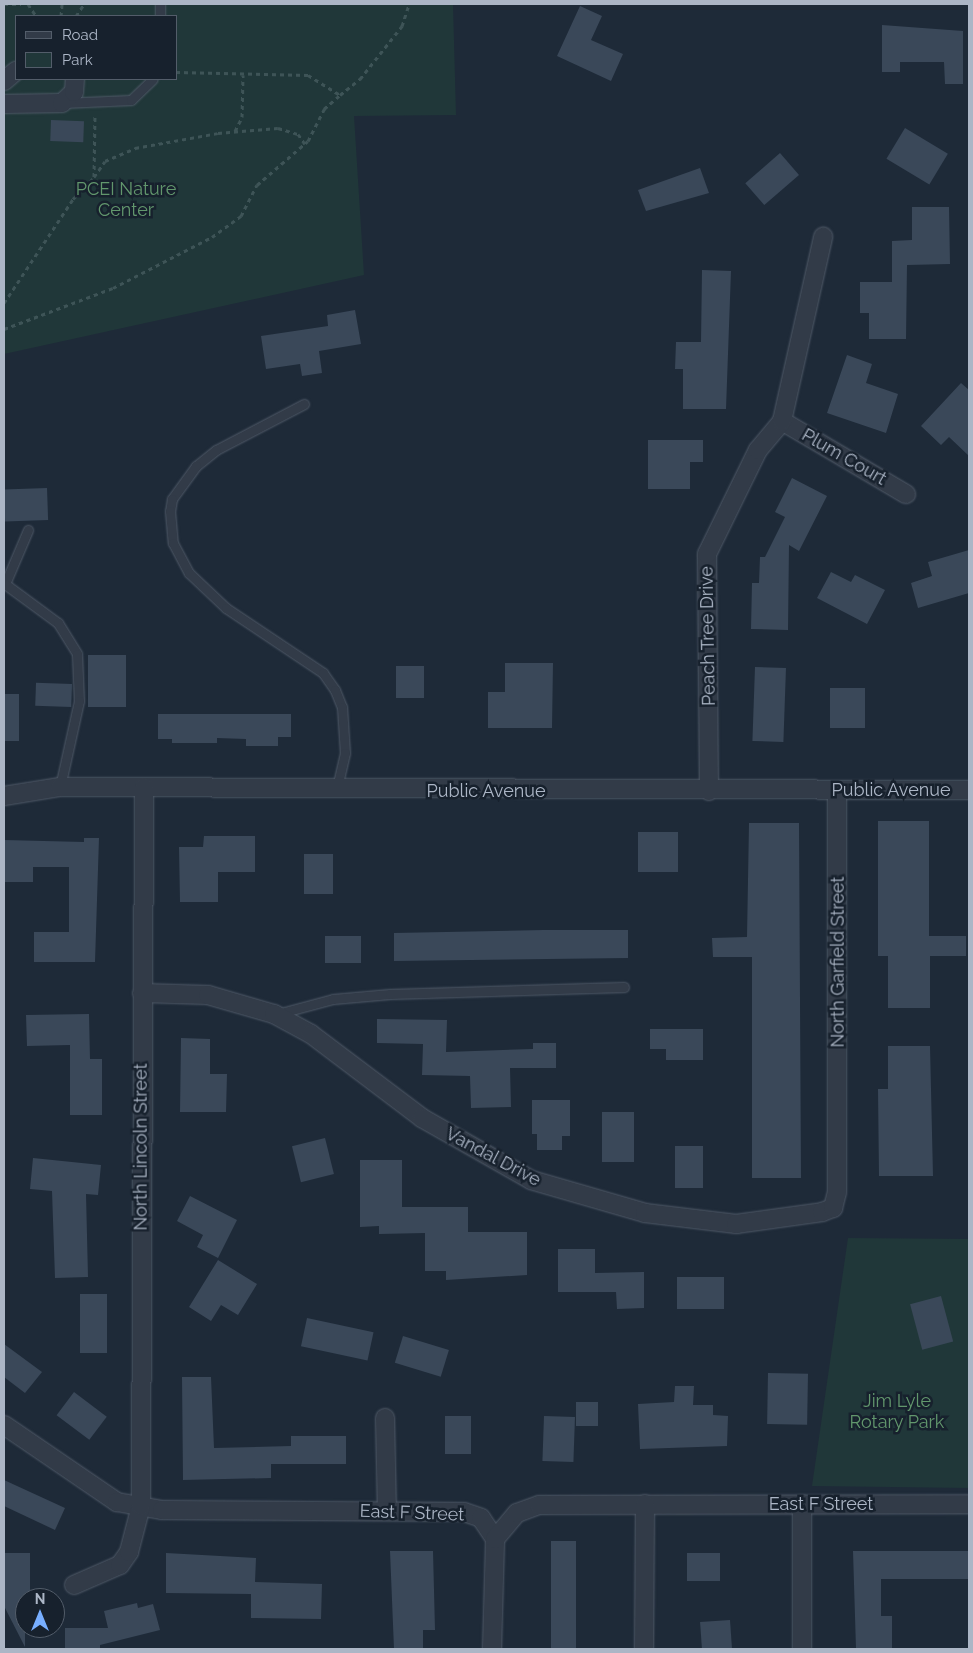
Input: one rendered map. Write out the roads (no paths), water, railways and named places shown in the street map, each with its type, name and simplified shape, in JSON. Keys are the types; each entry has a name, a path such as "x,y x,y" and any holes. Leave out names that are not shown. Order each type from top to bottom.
{"street":[{"path":"4,81 15,72"},
{"path":"4,104 62,103 74,92 75,80"},
{"name":"Peach Tree Drive","path":"710,791 707,554 758,450 782,421 823,237"},
{"name":"Plum Court","path":"782,421 906,494"},
{"name":"Public Avenue","path":"4,796 60,787 144,787 336,792 969,790"},
{"name":"North Lincoln Street","path":"74,1585 120,1566 129,1552 141,1506 144,787"},
{"name":"North Garfield Street","path":"837,790 838,1134"},
{"name":"Vandal Drive","path":"142,993 208,995 274,1014 311,1034 422,1118 531,1180 645,1213 736,1224 822,1212 833,1208 837,1192 838,1134"},
{"path":"385,1418 386,1510"},
{"name":"East F Street","path":"4,1425 117,1502 141,1506 464,1512 481,1518 495,1539 517,1513 538,1505 969,1504"},
{"path":"644,1649 645,1504"},
{"path":"802,1504 802,1649"},
{"path":"492,1649 495,1539"}],"lane":[{"path":"62,103 131,100 150,86 153,80"},
{"path":"304,404 203,461 182,482 170,511 173,543 189,573 226,608 323,673 335,690 342,707 346,753 336,792"},
{"path":"28,530 5,584 58,623 77,654 79,701 60,787"},
{"path":"274,1014 333,999 371,996 624,987"}],"park label":[{"name":"PCEI Nature Center","path":"126,200"},
{"name":"Jim Lyle Rotary Park","path":"897,1412"}]}
